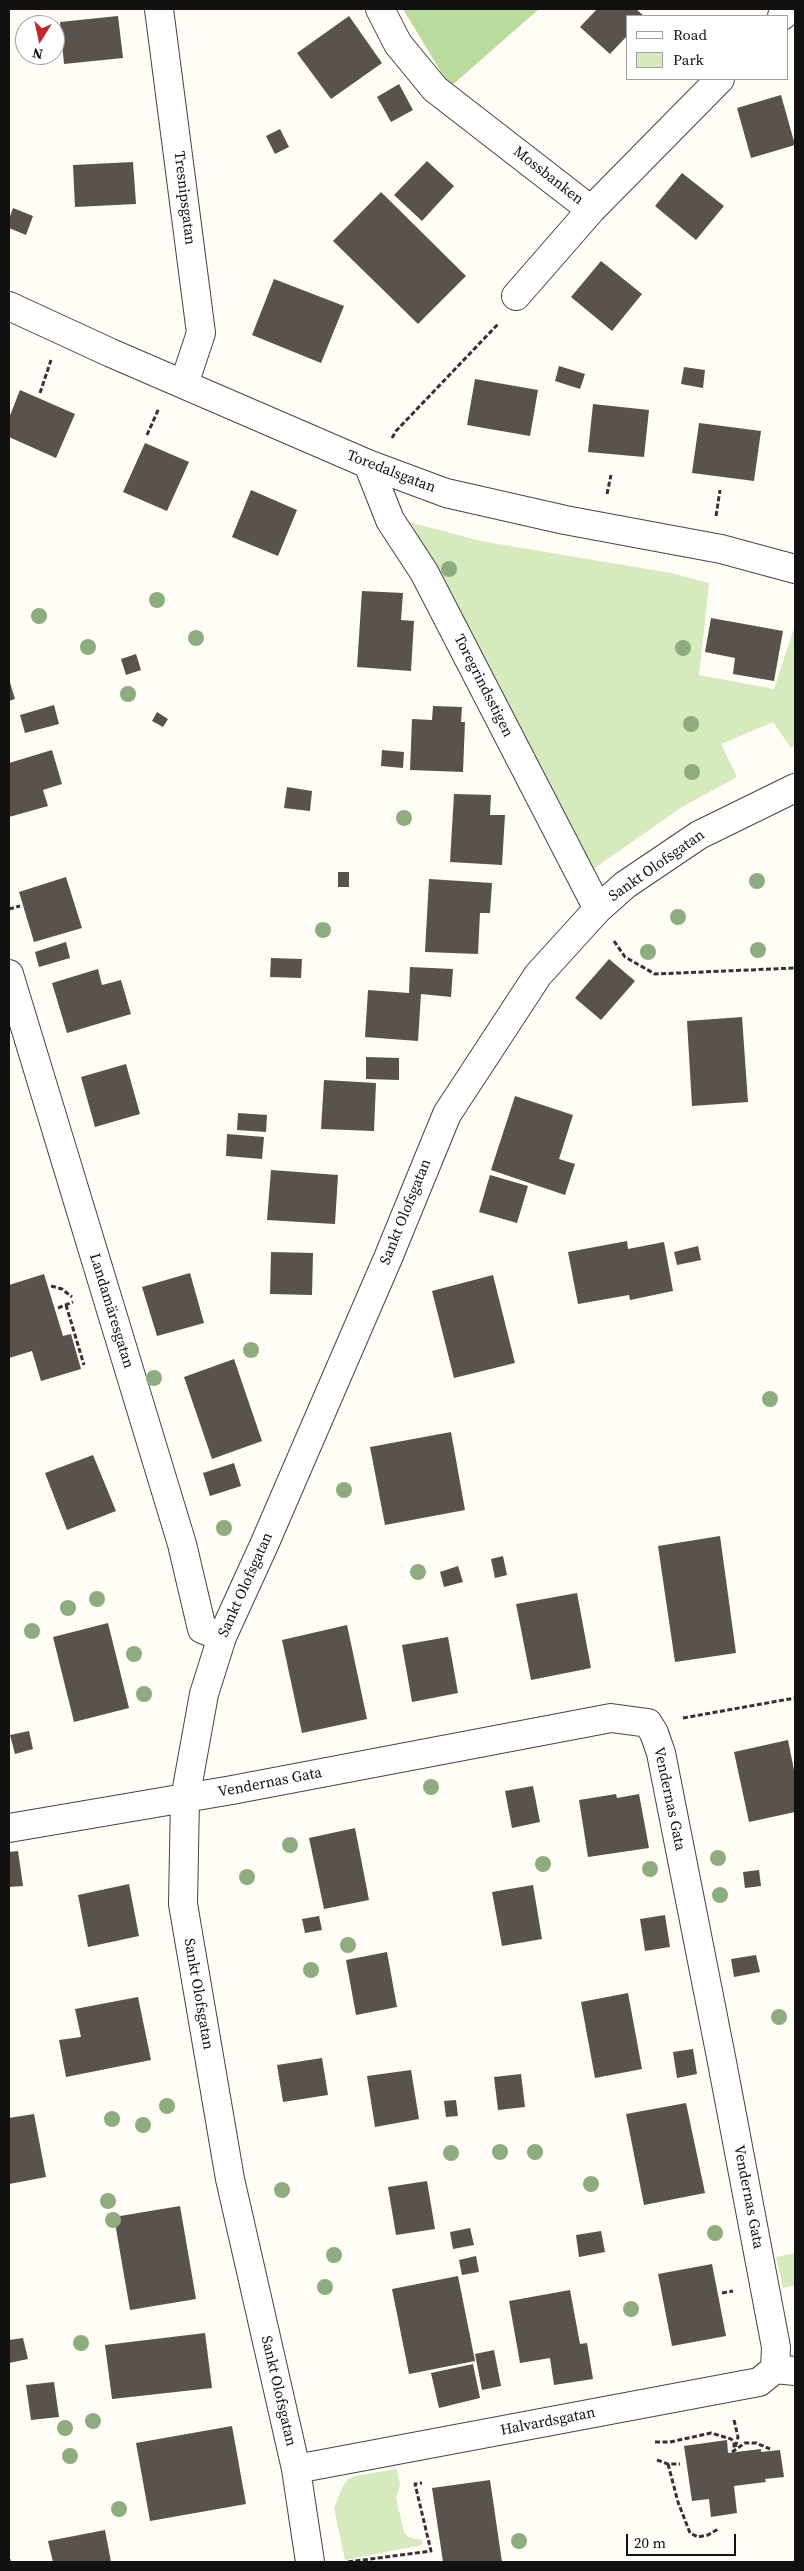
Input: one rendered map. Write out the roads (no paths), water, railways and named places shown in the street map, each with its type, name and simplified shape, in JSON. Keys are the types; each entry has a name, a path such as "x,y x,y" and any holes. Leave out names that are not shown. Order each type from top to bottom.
{"street":[{"name":"Tresnipsgatan","path":"159,9 201,333 184,384"},
{"name":"Mossbanken","path":"380,9 398,44 435,89 592,210 719,80"},
{"path":"516,296 592,210"},
{"name":"Toredalsgatan","path":"9,306 368,464 446,493 565,520 721,549 795,569"},
{"name":"Toregrindsstigen","path":"368,464 390,520 424,572 598,909"},
{"name":"Sankt Olofsgatan","path":"310,2562 296,2469 230,2179 183,1904 185,1799 204,1694 222,1637 264,1545 388,1258 447,1114 538,975 598,909 625,885 698,834 795,788"},
{"name":"Landamäresgatan","path":"9,974 13,1004 182,1544 202,1629 222,1637"},
{"name":"Vendernas Gata","path":"9,1828 185,1799 611,1718 648,1723 654,1733 661,1753 776,2347 785,2370"},
{"name":"Halvardsgatan","path":"296,2469 759,2382 785,2370"}]}
